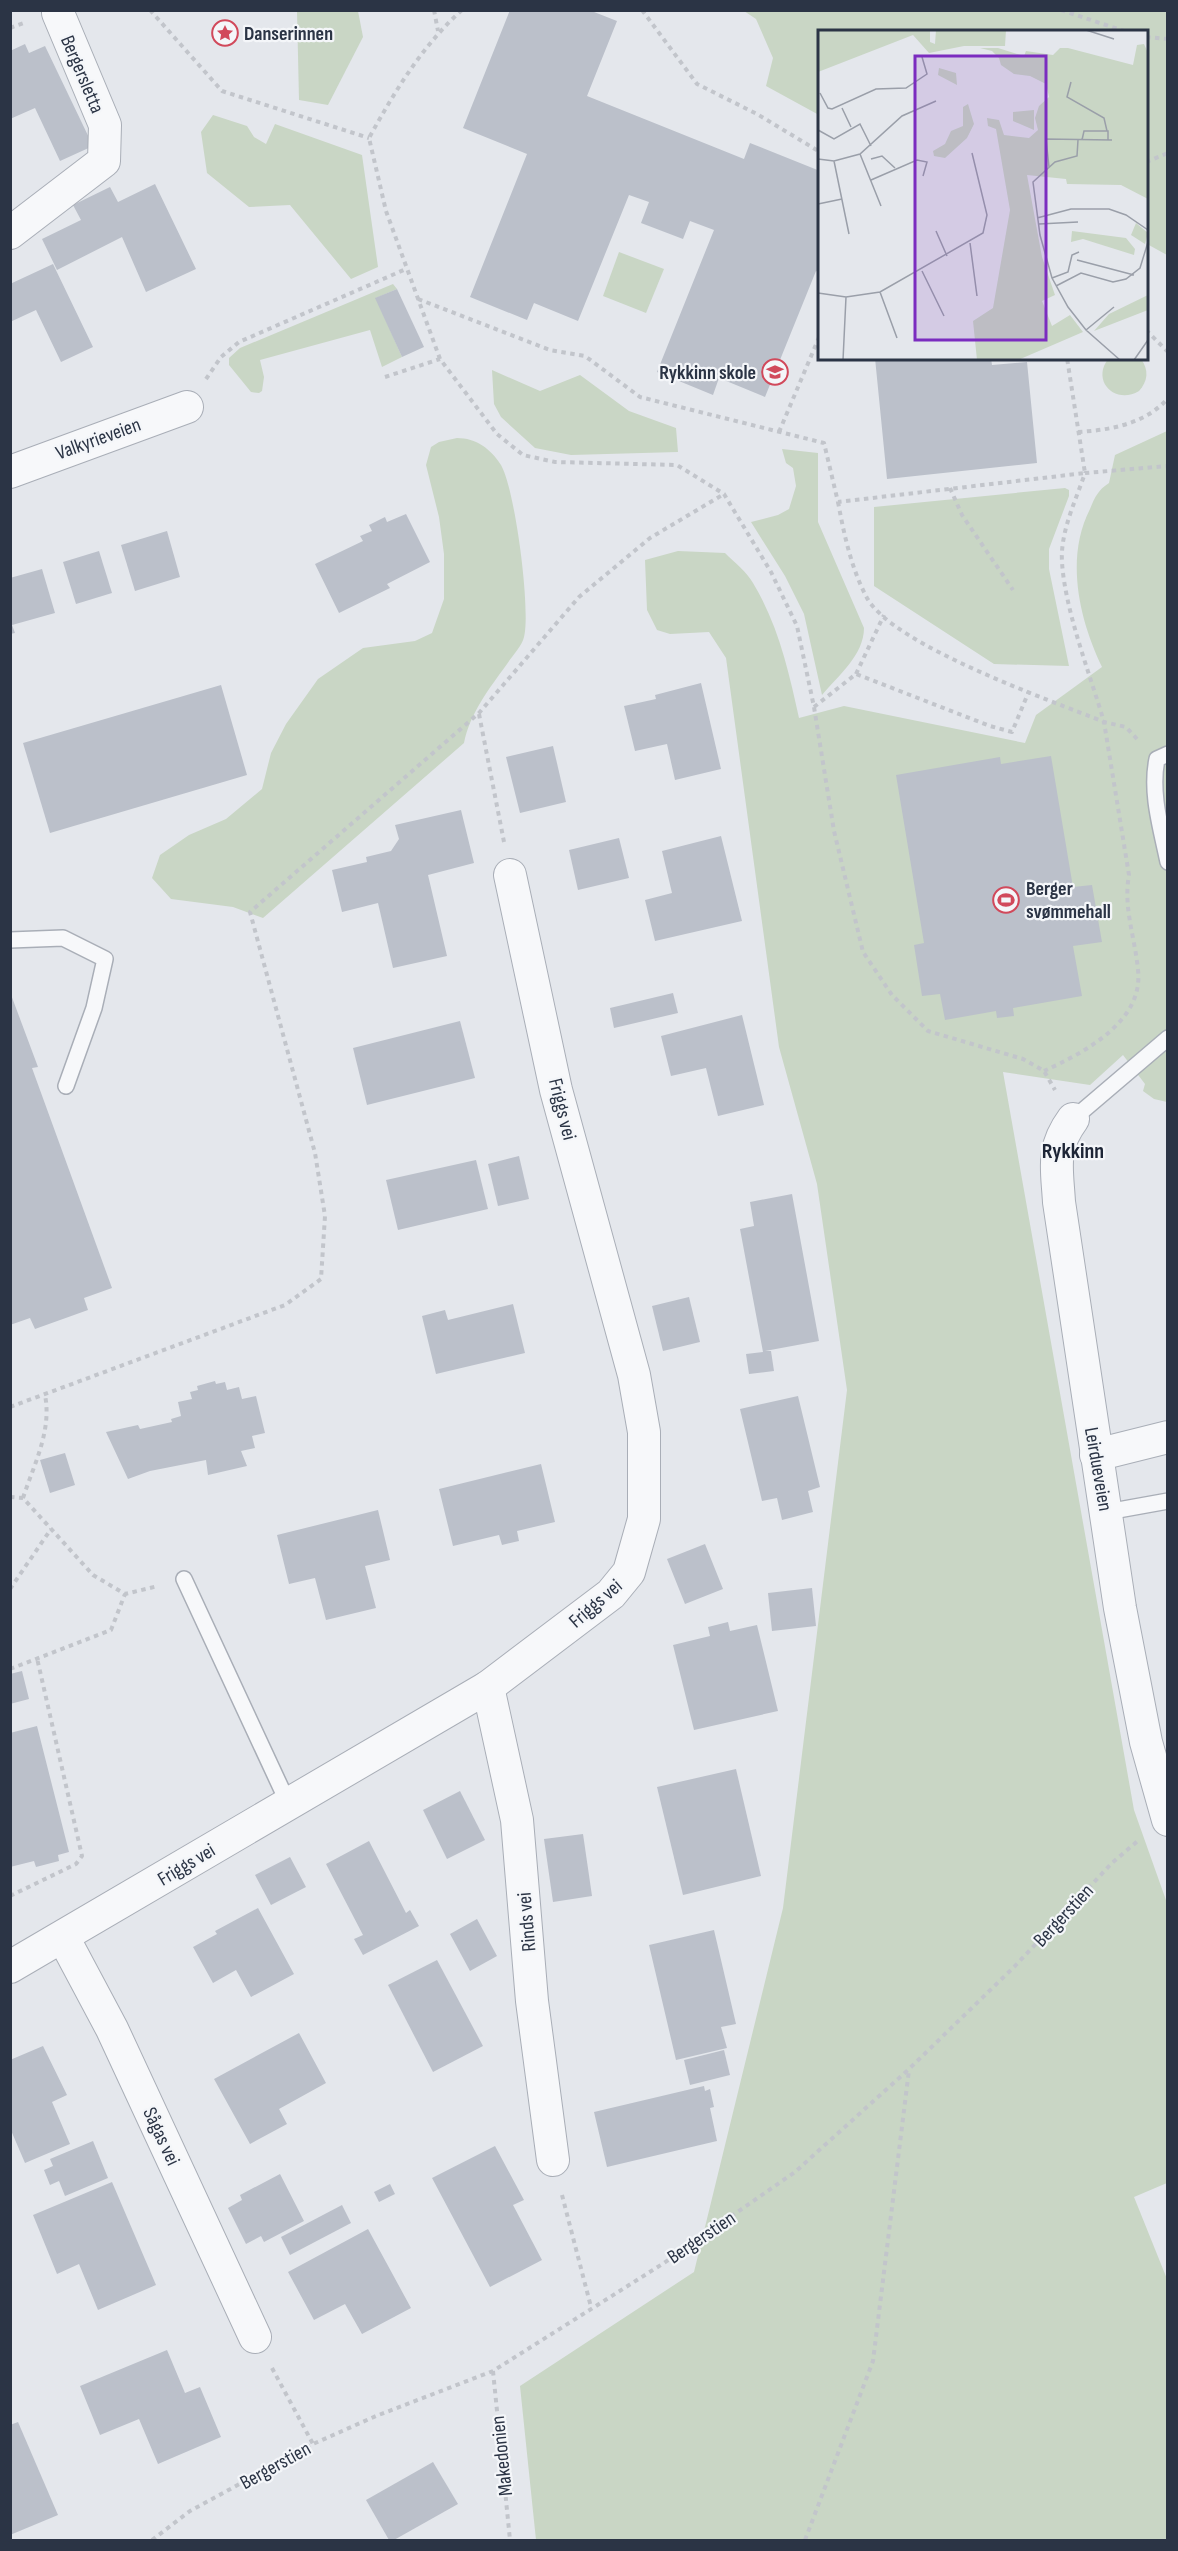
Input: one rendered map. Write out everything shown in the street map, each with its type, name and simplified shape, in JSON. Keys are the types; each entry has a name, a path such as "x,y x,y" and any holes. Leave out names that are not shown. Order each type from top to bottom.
{"street":[{"name":"Bergersletta","path":"10,233 104,161 105,125 58,13"},
{"name":"Valkyrieveien","path":"10,472 187,406"},
{"name":"Friggs vei","path":"10,1967 488,1687 611,1594 629,1572 644,1519 644,1432 634,1375 556,1090 510,875"},
{"name":"Leirdueveien","path":"1073,1119 1060,1136 1056,1154 1059,1202 1120,1608 1146,1742 1167,1818"},
{"path":"1096,1455 1167,1437"},
{"name":"Rinds vei","path":"488,1687 517,1820 532,2001 553,2160"},
{"name":"Sågas vei","path":"63,1937 112,2029 255,2337"}],"lane":[{"path":"1162,757 1154,792 1167,862"},
{"path":"10,940 63,938 105,959 94,1008 66,1086"},
{"path":"1073,1119 1167,1038"},
{"path":"1107,1512 1167,1501"},
{"path":"184,1578 288,1803"}],"path":[{"path":"150,10 222,91 369,138"},
{"path":"434,10 438,32"},
{"path":"462,10 438,32 395,91 369,138 386,211 440,359 497,434 523,455 555,462 676,465 724,494 771,572 797,626 814,707 834,831 863,952 892,995 928,1032 1023,1059 1044,1071 1073,1119"},
{"path":"642,10 697,84 757,114 818,151"},
{"path":"1061,10 1121,30"},
{"path":"1148,37 1167,39"},
{"path":"1148,161 1167,153"},
{"path":"187,406 221,357 239,342 407,268"},
{"path":"418,300 550,350 585,356 640,397 824,443 848,552 868,599 899,630 973,668 1104,722 1125,727 1162,757"},
{"path":"1148,332 1167,352"},
{"path":"779,432 818,337"},
{"path":"385,377 440,359"},
{"path":"1044,1071 1079,1055 1108,1033 1122,1018 1137,989 1139,972 1125,896 1128,875 1104,722 1070,605 1062,560 1068,525 1085,472 1067,360"},
{"path":"1078,432 1100,431 1136,420 1149,414 1167,398"},
{"path":"838,502 1085,472 1167,466"},
{"path":"950,488 977,540 1013,590"},
{"path":"10,1407 285,1305 321,1279 325,1216 315,1153 250,912 479,713 579,597 650,538 724,494"},
{"path":"814,707 856,674 884,615"},
{"path":"856,674 990,726 1012,732 1029,691"},
{"path":"479,713 510,875"},
{"path":"23,1498 46,1430 49,1413 45,1395"},
{"path":"10,1497 23,1498 93,1575 125,1594 111,1630 10,1669"},
{"path":"10,1589 51,1529"},
{"path":"10,1896 76,1864 82,1856 37,1658"},
{"name":"Bergerstien","path":"152,2541 190,2511 313,2444 376,2416 493,2371 664,2263 795,2172 909,2069 1015,1966 1110,1865 1167,1818"},
{"path":"805,2541 873,2361 909,2069"},
{"path":"553,2160 591,2307"},
{"path":"255,2337 313,2444"},
{"name":"Makedonien","path":"493,2371 510,2541"}],"green space":[{"path":"297,11 358,11 363,37 328,105 299,100"},
{"path":"744,11 1167,11 1167,255 1148,245 1148,30 818,30 818,114 766,86 773,58 756,19"},
{"path":"213,115 247,126 254,137 266,144 275,124 362,155 378,267 351,279 290,205 249,207 207,173 201,132"},
{"path":"619,252 664,269 646,313 603,296"},
{"path":"393,284 397,289 376,298 402,357 382,367 370,330 260,360 264,377 262,391 259,393 251,392 229,365 229,358 240,348"},
{"path":"1108,360 1142,360 1146,375 1144,383 1139,391 1130,395 1115,393 1104,383 1102,376"},
{"path":"492,370 540,391 580,375 629,411 676,428 678,452 571,455 535,448 501,417 494,404"},
{"path":"1167,431 1167,1102 1154,1099 1143,1091 1145,1084 1123,1055 1090,1085 1003,1072 1134,1810 1167,1903 1167,2183 1134,2197 1167,2279 1167,2540 536,2540 520,2386 694,2272 783,1908 847,1390 817,1184 779,1047 726,658 709,632 670,634 657,630 647,610 645,560 678,551 725,553 744,571 762,599 776,632 787,666 799,718 844,706 1025,743 1036,715 1102,667 1087,629 1078,588 1078,548 1082,528 1095,497 1109,483 1115,455"},
{"path":"457,438 477,442 493,454 506,478 520,550 526,623 523,640 481,702 464,743 263,918 233,907 171,899 152,878 160,855 189,835 226,819 262,789 271,753 286,724 318,679 363,648 415,641 432,633 444,599 444,554 439,517 426,465 431,447 439,442"},
{"path":"782,449 818,453 818,522 864,628 863,638 855,656 822,695 804,614 785,576 751,522 778,515 789,509 796,486 793,468 786,463"},
{"path":"1065,488 1069,490 1069,496 1049,549 1049,569 1069,666 994,664 874,586 874,507"}],"building":[{"path":"510,10 589,10 617,21 587,96 744,159 750,143 818,170 818,272 816,271 765,397 719,378 713,395 657,372 714,230 690,221 683,239 641,223 649,202 629,195 578,321 534,303 527,320 470,297 527,154 463,128"},
{"path":"25,44 29,53 45,46 93,146 60,161 35,108 10,119 10,51"},
{"path":"155,184 196,269 146,292 122,237 57,270 42,239 81,220 73,205 110,187 118,202"},
{"path":"53,264 93,347 61,362 36,310 10,322 10,284"},
{"path":"397,289 424,347 402,357 375,298"},
{"path":"875,360 991,360 992,365 1027,362 1037,463 887,479"},
{"path":"406,514 430,562 387,584 390,588 339,613 315,564 363,541 360,536 372,531 369,525 385,517 387,522"},
{"path":"167,531 180,577 135,591 121,545"},
{"path":"99,551 112,593 76,604 63,562"},
{"path":"42,569 55,613 12,625 15,633 10,634 10,578"},
{"path":"701,683 721,769 675,780 667,744 635,751 624,706 656,699 655,695"},
{"path":"221,685 247,775 50,833 23,743"},
{"path":"553,746 566,802 520,813 506,757"},
{"name":"Berger svømmehall","path":"1051,756 1073,887 1092,885 1102,942 1073,946 1082,996 1013,1008 1014,1016 997,1018 996,1011 945,1020 940,994 922,996 914,945 924,943 896,775 1000,757 1001,764"},
{"path":"461,810 474,863 428,875 447,956 393,968 378,903 342,912 332,870 367,862 366,857 391,851 399,839 395,825"},
{"path":"721,836 742,921 655,941 645,900 672,893 662,851"},
{"path":"619,838 629,878 578,890 569,850"},
{"path":"10,992 38,1067 32,1068 112,1288 84,1298 88,1310 35,1329 30,1318 10,1325"},
{"path":"673,993 678,1013 614,1028 610,1008"},
{"path":"742,1015 764,1105 718,1116 706,1068 671,1076 661,1036"},
{"path":"460,1021 475,1078 367,1105 353,1048"},
{"path":"519,1156 529,1199 498,1206 488,1164"},
{"path":"476,1160 488,1209 398,1230 386,1180"},
{"path":"792,1194 819,1341 765,1351 771,1351 774,1371 749,1374 746,1354 763,1352 740,1229 754,1226 750,1202"},
{"path":"689,1297 700,1342 663,1351 652,1306"},
{"path":"513,1304 525,1353 436,1374 422,1316 445,1310 448,1320"},
{"path":"215,1381 216,1384 225,1382 227,1390 239,1387 242,1399 256,1396 265,1433 252,1436 255,1448 241,1451 247,1466 208,1475 206,1460 150,1471 128,1479 106,1432 138,1425 140,1429 172,1422 171,1419 181,1416 178,1402 192,1399 190,1392 198,1390 197,1386"},
{"path":"798,1396 820,1487 808,1491 813,1512 782,1520 777,1498 762,1501 740,1409"},
{"path":"65,1453 75,1485 50,1493 40,1460"},
{"path":"541,1464 555,1522 517,1531 519,1541 502,1545 499,1535 453,1546 439,1489"},
{"path":"378,1510 390,1560 365,1566 376,1608 326,1620 315,1578 289,1584 277,1535"},
{"path":"705,1544 723,1589 685,1604 667,1559"},
{"path":"812,1588 816,1626 772,1631 768,1593"},
{"path":"728,1622 730,1631 757,1625 778,1711 694,1730 673,1645 710,1636 708,1627"},
{"path":"22,1671 29,1699 10,1704 10,1674"},
{"path":"37,1726 69,1852 58,1855 59,1861 36,1867 34,1861 10,1867 10,1733"},
{"path":"736,1769 761,1876 683,1895 657,1787"},
{"path":"460,1791 485,1840 447,1859 423,1810"},
{"path":"583,1834 592,1896 553,1902 544,1839"},
{"path":"369,1841 406,1913 410,1910 419,1926 363,1955 354,1939 363,1935 326,1864"},
{"path":"290,1857 306,1887 271,1905 255,1875"},
{"path":"258,1908 294,1974 251,1997 236,1970 213,1983 193,1947 217,1934 215,1931"},
{"path":"477,1919 497,1956 470,1971 450,1934"},
{"path":"714,1930 736,2024 721,2027 727,2048 676,2060 649,1945"},
{"path":"437,1960 483,2046 433,2072 388,1985"},
{"path":"299,2033 326,2083 279,2109 287,2124 250,2144 214,2079"},
{"path":"43,2046 67,2095 52,2102 70,2144 25,2163 10,2128 10,2060"},
{"path":"724,2050 730,2075 690,2085 684,2060"},
{"path":"704,2086 705,2091 710,2089 714,2107 710,2108 717,2141 607,2167 594,2112"},
{"path":"93,2141 108,2178 65,2196 59,2181 50,2185 44,2170 53,2166 50,2159"},
{"path":"495,2146 524,2200 513,2205 542,2260 490,2287 432,2178"},
{"path":"280,2174 304,2221 264,2242 261,2236 246,2244 228,2208 242,2200 240,2195"},
{"path":"112,2182 156,2285 98,2310 79,2264 57,2274 33,2215"},
{"path":"390,2184 395,2194 379,2202 374,2192"},
{"path":"342,2205 351,2223 290,2255 281,2237"},
{"path":"368,2229 411,2308 362,2334 345,2304 314,2320 288,2272"},
{"path":"167,2350 185,2393 200,2387 221,2437 158,2464 139,2419 100,2435 80,2386"},
{"path":"18,2422 58,2515 10,2535 10,2425"},
{"path":"433,2462 458,2504 394,2540 389,2540 366,2500"}],"place":[{"name":"Danserinnen","path":"225,33"},
{"name":"Rykkinn skole","path":"775,372"},
{"name":"Berger svømmehall","path":"1006,900"}],"district":[{"name":"Rykkinn","path":"1073,1150"}]}
